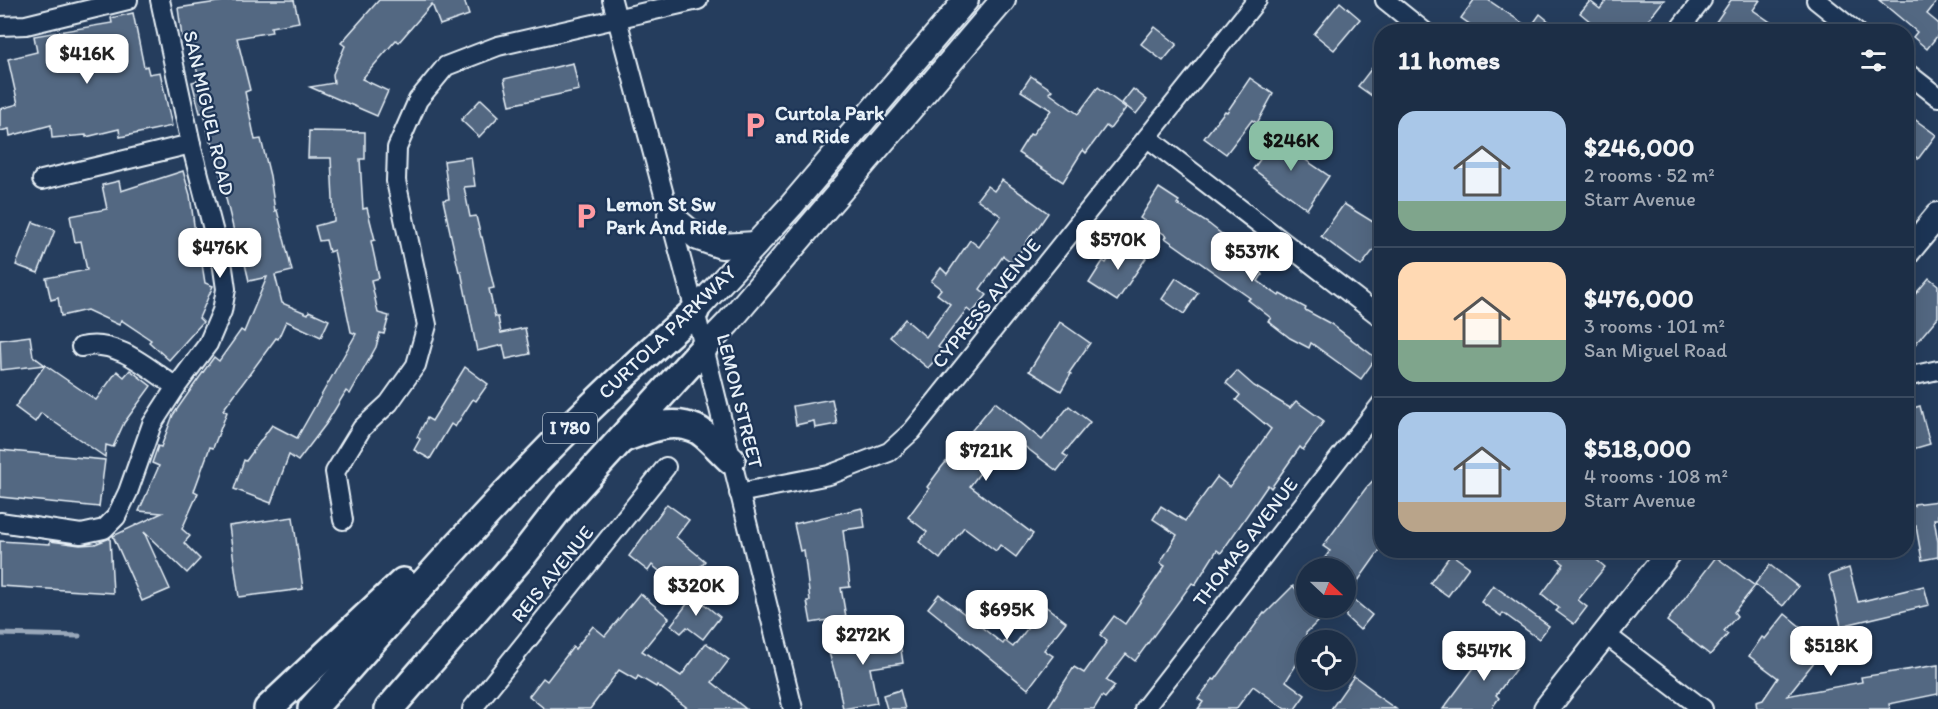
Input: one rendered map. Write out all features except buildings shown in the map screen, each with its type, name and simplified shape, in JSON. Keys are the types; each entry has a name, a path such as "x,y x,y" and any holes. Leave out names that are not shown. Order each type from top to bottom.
{"highway":[{"name":"CURTOLA PARKWAY","path":"312,709 453,551 594,404 695,310"},
{"name":"CURTOLA PARKWAY","path":"389,709 523,555 564,502 704,349"},
{"path":"620,440 650,428 672,423 697,430 731,460"},
{"path":"268,709 404,581 453,551"},
{"path":"414,709 439,675 469,617"}],"main road":[{"name":"CURTOLA PARKWAY","path":"695,310 756,244 966,0"},
{"name":"CURTOLA PARKWAY","path":"704,349 729,323 1003,0"},
{"path":"670,215 698,238 721,246 756,244"},
{"path":"1914,244 1938,215"},
{"path":"1546,709 1665,558"}],"street":[{"path":"0,26 26,25 128,0"},
{"name":"SAN MIGUEL ROAD","path":"0,522 81,534 104,529 116,517 128,492 152,424 208,344 222,311 226,289 223,268 191,144 160,0"},
{"path":"344,520 335,472 362,428 389,403 416,365 426,326 396,181 397,148 418,100 446,66 498,46 614,9 698,0"},
{"name":"CYPRESS AVENUE","path":"739,493 830,475 889,452 912,431 1257,0"},
{"path":"1385,0 1415,24"},
{"path":"1683,24 1702,0"},
{"path":"1816,0 1846,24"},
{"name":"LEMON STREET","path":"614,9 695,310 793,709"},
{"path":"1914,78 1938,97"},
{"path":"1148,138 1374,312"},
{"path":"42,180 191,144"},
{"path":"81,347 92,344 118,349 176,387"},
{"path":"1914,375 1938,370"},
{"name":"THOMAS AVENUE","path":"1144,709 1374,413"},
{"name":"REIS AVENUE","path":"472,709 666,467"},
{"path":"1605,634 1703,709"}],"waterway":[{"path":"0,634 79,636"}],"place":[{"name":"Curtola Park and Ride","path":"755,125"},
{"name":"Lemon St Sw Park And Ride","path":"586,216"}]}
